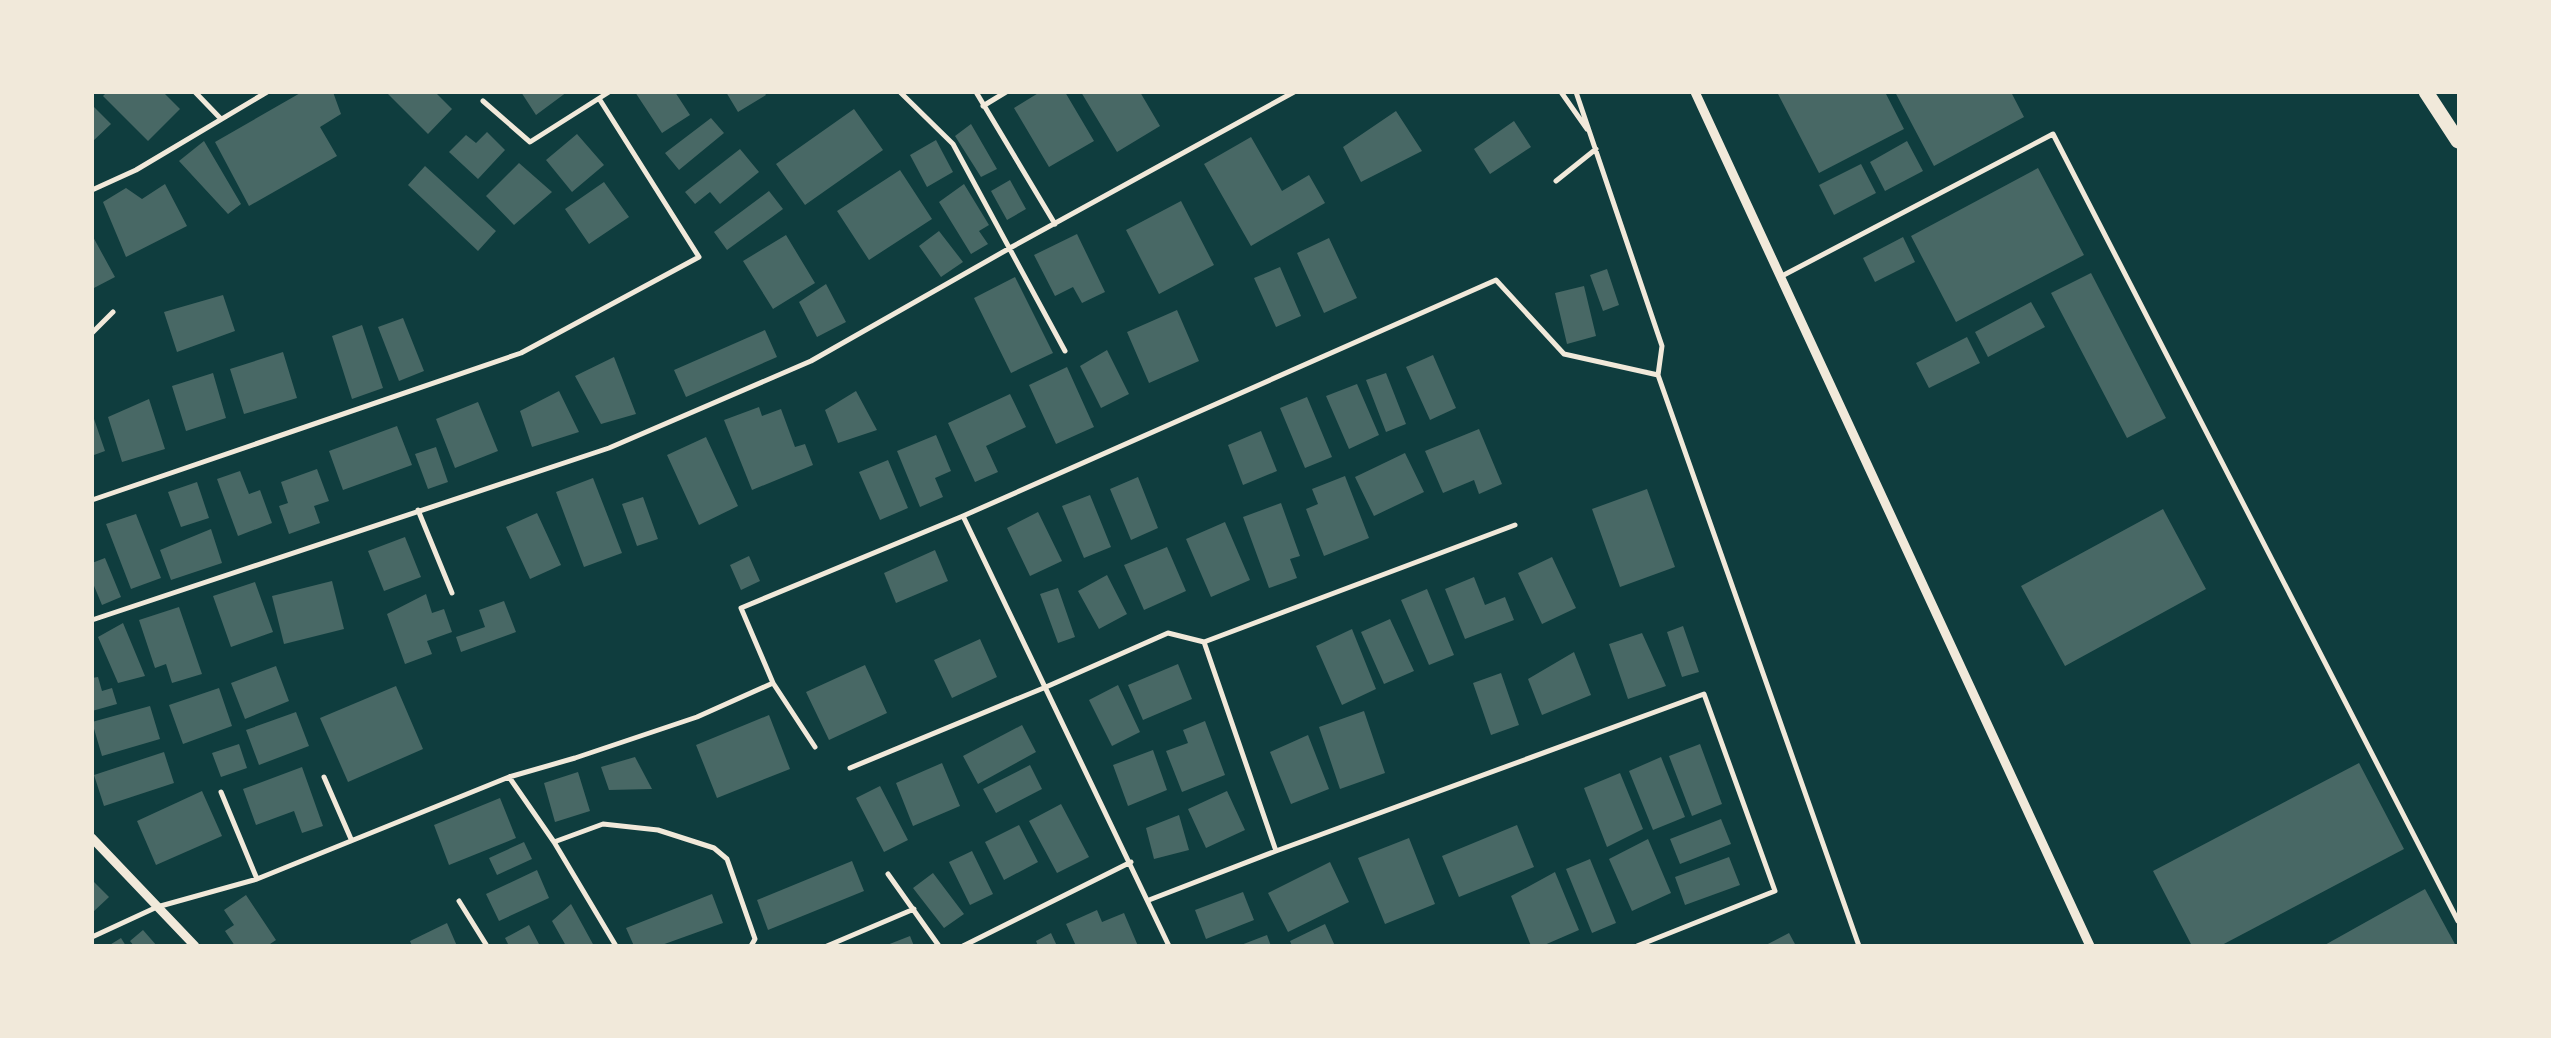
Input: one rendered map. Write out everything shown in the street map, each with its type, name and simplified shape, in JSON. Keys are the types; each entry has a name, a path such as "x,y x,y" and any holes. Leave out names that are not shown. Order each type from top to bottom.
{"highway":[{"path":"2426,92 2458,141"}],"street":[{"path":"196,92 221,119"},
{"path":"92,190 136,170 267,92"},
{"path":"482,101 530,142 600,100 609,92"},
{"path":"900,92 953,144 1066,351"},
{"path":"976,92 1055,224"},
{"path":"983,106 1006,92"},
{"path":"92,620 609,448 811,361 1010,248 1294,92"},
{"path":"1561,92 1592,136"},
{"path":"1576,92 1662,346 1658,375 1859,946"},
{"path":"1695,92 2090,946"},
{"path":"92,500 521,353 699,257 600,100"},
{"path":"1780,277 2053,134 2458,920"},
{"path":"1556,181 1596,149"},
{"path":"815,747 773,683 742,608 963,516 1496,280 1564,354 1658,375"},
{"path":"92,333 113,312"},
{"path":"418,510 452,592"},
{"path":"963,516 1131,862 1169,946"},
{"path":"850,768 1046,687 1168,633 1204,642 1515,525"},
{"path":"1204,642 1276,851"},
{"path":"92,937 157,907 257,879 351,839 509,777 575,758 697,716 773,683"},
{"path":"1149,900 1276,851 1704,694 1775,892 1637,946"},
{"path":"324,777 351,839"},
{"path":"509,777 554,842 616,946"},
{"path":"221,792 257,879"},
{"path":"554,842 602,824 658,830 714,848 726,859 755,939 751,946"},
{"path":"92,838 195,946"},
{"path":"963,946 1131,862"},
{"path":"888,874 939,946"},
{"path":"459,901 487,946"},
{"path":"827,946 914,909"}],"building":[{"path":"107,92 163,92 180,109 148,141 103,96"},
{"path":"302,92 333,92 341,114 320,127 337,156 249,206 215,142"},
{"path":"386,92 435,92 452,109 428,134"},
{"path":"521,92 567,92 536,115"},
{"path":"635,92 675,92 690,115 662,133"},
{"path":"726,92 764,92 766,95 738,112"},
{"path":"1040,92 1065,92 1094,141 1049,167 1014,108"},
{"path":"1081,92 1140,92 1160,126 1117,152"},
{"path":"1777,92 1885,92 1904,129 1819,173"},
{"path":"1895,92 2011,92 2024,117 1934,166"},
{"path":"92,105 111,124 92,142"},
{"path":"854,109 883,150 805,205 776,164"},
{"path":"1396,111 1422,151 1361,182 1343,147"},
{"path":"711,118 724,133 679,170 665,153"},
{"path":"1514,121 1531,147 1490,174 1474,149"},
{"path":"971,124 997,169 981,177 955,136"},
{"path":"487,132 505,150 478,179 449,152 466,135 476,143"},
{"path":"577,134 604,165 572,192 546,160"},
{"path":"1251,137 1282,191 1309,175 1325,203 1251,246 1204,164"},
{"path":"936,140 953,172 927,187 910,155"},
{"path":"204,141 241,204 228,214 179,161"},
{"path":"1907,141 1923,171 1885,191 1870,162"},
{"path":"740,149 759,172 720,204 710,192 695,204 685,192"},
{"path":"519,163 552,192 514,225 486,196"},
{"path":"1861,164 1876,193 1834,215 1819,185"},
{"path":"425,166 496,231 478,251 408,185"},
{"path":"2038,168 2084,255 1956,322 1911,236"},
{"path":"900,170 932,219 869,260 837,211"},
{"path":"1010,180 1026,209 1007,220 991,191"},
{"path":"604,182 629,217 589,244 565,209"},
{"path":"165,184 187,226 126,257 103,202 126,188 142,199"},
{"path":"964,184 989,225 979,231 988,244 971,254 939,202"},
{"path":"769,191 783,209 727,250 714,232"},
{"path":"1181,201 1214,265 1159,294 1126,230"},
{"path":"939,231 963,262 941,277 919,246"},
{"path":"1077,234 1105,292 1082,303 1073,287 1055,296 1034,255"},
{"path":"92,235 115,277 92,289"},
{"path":"786,235 815,283 773,309 743,261"},
{"path":"1903,237 1915,262 1875,282 1863,258"},
{"path":"1329,238 1357,298 1324,313 1297,253"},
{"path":"1280,267 1301,316 1276,327 1254,278"},
{"path":"1607,269 1619,305 1603,311 1590,275"},
{"path":"2091,273 2166,418 2127,438 2051,293"},
{"path":"1015,277 1053,353 1011,373 974,298"},
{"path":"826,284 846,322 817,337 799,302"},
{"path":"1584,286 1596,336 1567,344 1555,293"},
{"path":"223,295 235,331 177,352 164,312"},
{"path":"2031,302 2045,327 1988,357 1975,332"},
{"path":"1177,310 1199,361 1149,383 1127,332"},
{"path":"403,318 424,371 399,381 378,327"},
{"path":"362,325 383,388 352,399 332,336"},
{"path":"765,330 777,357 686,397 674,370"},
{"path":"1967,337 1980,363 1929,388 1916,363"},
{"path":"1107,350 1129,394 1101,408 1080,366"},
{"path":"283,352 297,398 244,414 230,369"},
{"path":"1433,355 1456,408 1430,420 1406,367"},
{"path":"614,357 636,414 601,424 575,376"},
{"path":"1067,367 1094,427 1056,444 1029,385"},
{"path":"213,373 226,418 186,431 172,386"},
{"path":"1386,373 1406,424 1386,432 1366,380"},
{"path":"1357,384 1379,435 1349,449 1326,396"},
{"path":"559,391 579,432 532,447 520,411"},
{"path":"856,391 877,430 838,443 825,410"},
{"path":"1010,394 1026,427 986,446 998,472 975,482 948,423"},
{"path":"1307,397 1332,457 1305,468 1280,408"},
{"path":"149,399 165,449 122,462 108,417"},
{"path":"478,402 498,451 455,468 436,419"},
{"path":"759,407 762,416 781,409 795,447 805,444 813,465 752,490 724,420"},
{"path":"93,416 105,451 94,455 92,452"},
{"path":"397,426 412,465 343,490 329,451"},
{"path":"1479,429 1502,484 1479,494 1474,480 1443,493 1425,451"},
{"path":"1261,431 1277,471 1243,485 1228,445"},
{"path":"936,435 951,471 935,478 943,497 920,507 897,451"},
{"path":"706,437 738,506 699,525 667,455"},
{"path":"436,447 448,482 428,489 415,454"},
{"path":"1405,453 1424,492 1374,516 1355,477"},
{"path":"888,460 908,508 880,520 859,472"},
{"path":"317,469 329,501 314,506 320,523 289,534 279,506 288,503 281,482"},
{"path":"240,471 249,494 260,490 272,523 238,536 217,479"},
{"path":"1345,476 1369,538 1324,556 1306,509 1318,504 1312,489"},
{"path":"1138,477 1158,528 1131,540 1110,489"},
{"path":"593,478 622,553 584,567 556,492"},
{"path":"197,482 209,518 181,527 168,492"},
{"path":"1647,489 1675,567 1620,587 1592,509"},
{"path":"1090,495 1111,547 1084,558 1062,506"},
{"path":"643,497 658,539 637,546 622,504"},
{"path":"1281,503 1300,556 1290,559 1297,578 1269,588 1243,517"},
{"path":"2163,509 2206,589 2065,666 2021,586"},
{"path":"1038,512 1062,561 1030,576 1007,528"},
{"path":"537,513 561,565 530,579 506,527"},
{"path":"136,514 161,578 131,589 106,524"},
{"path":"1225,522 1250,580 1211,597 1186,539"},
{"path":"211,529 222,563 171,580 160,550"},
{"path":"405,537 421,577 384,591 368,551"},
{"path":"1167,547 1186,591 1144,610 1124,565"},
{"path":"935,550 948,581 896,603 884,573"},
{"path":"749,556 760,581 741,590 730,565"},
{"path":"1552,557 1576,608 1542,624 1518,573"},
{"path":"105,558 121,597 102,605 92,581 92,563"},
{"path":"1107,575 1127,614 1099,629 1078,591"},
{"path":"1474,577 1485,605 1505,597 1514,620 1465,639 1445,589"},
{"path":"332,581 344,629 284,644 272,596"},
{"path":"255,582 273,632 231,647 213,596"},
{"path":"1058,588 1075,637 1058,643 1040,594"},
{"path":"1427,589 1454,655 1429,665 1401,600"},
{"path":"426,594 432,613 444,609 452,632 427,641 432,654 405,664 387,614"},
{"path":"504,601 516,632 461,652 456,637 485,627 479,610"},
{"path":"179,607 202,674 172,683 166,664 155,668 139,620"},
{"path":"1390,619 1414,671 1384,684 1361,632"},
{"path":"123,623 145,676 118,683 98,637"},
{"path":"1683,626 1699,672 1682,677 1667,632"},
{"path":"1352,629 1376,689 1342,705 1316,646"},
{"path":"1642,633 1666,686 1628,699 1609,644"},
{"path":"980,639 997,677 952,698 934,660"},
{"path":"1574,652 1591,695 1542,715 1528,679"},
{"path":"1178,664 1192,699 1143,720 1128,685"},
{"path":"865,665 887,713 829,740 806,692"},
{"path":"276,666 289,701 245,719 231,683"},
{"path":"1501,673 1519,725 1491,735 1473,683"},
{"path":"98,677 102,691 112,688 117,704 92,711 92,678"},
{"path":"1118,685 1140,732 1112,746 1089,700"},
{"path":"396,686 423,749 348,782 320,718"},
{"path":"219,688 232,726 183,744 169,705"},
{"path":"150,706 160,739 102,756 92,722"},
{"path":"1364,711 1385,773 1340,789 1319,727"},
{"path":"296,712 309,746 259,765 246,730"},
{"path":"769,715 790,769 717,798 696,745"},
{"path":"1205,721 1225,775 1182,792 1166,751 1188,743 1183,730"},
{"path":"1022,725 1036,752 978,784 963,756"},
{"path":"1308,735 1329,789 1291,804 1270,752"},
{"path":"239,744 247,768 221,777 212,753"},
{"path":"1700,744 1722,804 1692,816 1669,756"},
{"path":"1153,750 1167,790 1128,806 1113,765"},
{"path":"164,752 174,783 104,806 94,775"},
{"path":"635,757 652,789 609,790 601,767"},
{"path":"1661,757 1685,817 1653,830 1629,771"},
{"path":"942,763 960,806 913,826 896,783"},
{"path":"2359,763 2404,849 2220,946 2192,946 2153,871"},
{"path":"1030,765 1042,789 996,813 983,789"},
{"path":"302,767 323,826 302,833 294,811 256,825 243,789"},
{"path":"578,772 590,811 555,822 544,783"},
{"path":"1620,773 1643,829 1607,847 1584,788"},
{"path":"880,786 908,840 884,852 856,798"},
{"path":"202,791 222,836 156,865 137,821"},
{"path":"1227,791 1245,830 1206,848 1188,809"},
{"path":"500,798 516,838 449,865 434,825"},
{"path":"1061,804 1089,857 1057,873 1029,821"},
{"path":"1179,815 1189,850 1154,859 1146,828"},
{"path":"1721,819 1731,844 1680,864 1670,839"},
{"path":"1019,825 1038,862 1004,880 985,842"},
{"path":"1517,825 1534,867 1459,897 1442,856"},
{"path":"1409,838 1435,904 1385,924 1358,858"},
{"path":"1648,839 1671,893 1632,911 1609,859"},
{"path":"524,842 532,859 497,875 489,858"},
{"path":"972,851 993,894 970,905 949,862"},
{"path":"1729,857 1740,885 1685,905 1675,877"},
{"path":"1590,859 1616,923 1592,933 1566,869"},
{"path":"852,861 864,891 768,930 757,900"},
{"path":"1330,862 1349,902 1288,932 1268,893"},
{"path":"537,870 549,898 499,921 486,894"},
{"path":"1555,872 1579,930 1542,946 1531,946 1511,896"},
{"path":"933,873 964,914 944,928 913,888"},
{"path":"92,880 109,897 92,913"},
{"path":"2425,889 2456,946 2323,946"},
{"path":"1243,892 1254,920 1206,939 1195,910"},
{"path":"712,894 723,923 659,946 634,946 626,928"},
{"path":"246,895 276,940 267,946 235,946 225,931 234,925 224,910"},
{"path":"571,904 594,946 566,946 552,921"},
{"path":"1097,910 1102,922 1124,913 1138,946 1076,946 1066,924"},
{"path":"447,923 457,946 412,946 410,941"},
{"path":"1325,924 1335,946 1292,946 1290,941"},
{"path":"529,925 540,946 509,946 505,938"},
{"path":"143,930 157,946 134,946 130,941"},
{"path":"1051,933 1057,946 1038,946 1036,941"},
{"path":"1789,933 1796,946 1764,946"},
{"path":"1267,935 1271,946 1241,946 1241,945"},
{"path":"910,936 914,946 887,946 887,945"},
{"path":"121,938 126,946 108,946"}]}
